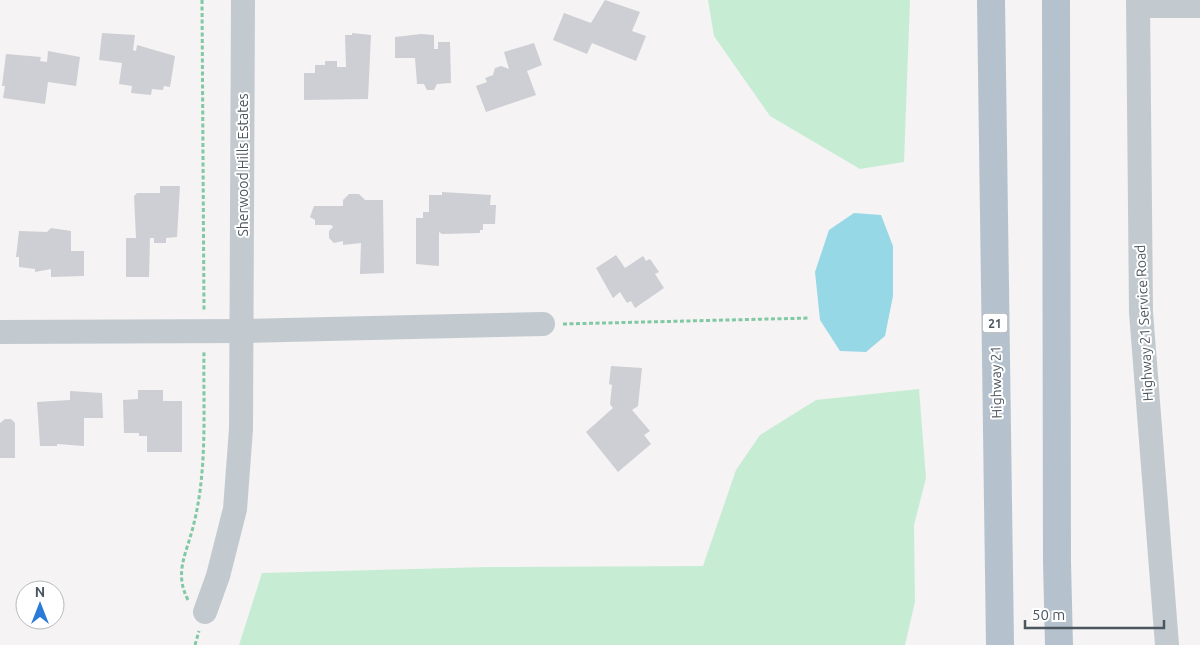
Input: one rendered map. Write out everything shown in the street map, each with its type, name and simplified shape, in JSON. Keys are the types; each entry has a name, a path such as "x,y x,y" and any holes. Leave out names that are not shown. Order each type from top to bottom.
{"main road":[{"name":"Highway 21","path":"991,0 1000,645"},
{"path":"1056,0 1057,562 1059,645"}],"street":[{"name":"Sherwood Hills Estates","path":"205,612 218,576 235,509 241,429 244,0"},
{"path":"1138,3 1200,6"},
{"name":"Highway 21 Service Road","path":"1138,3 1141,312 1167,645"},
{"path":"0,332 243,331 543,324"}],"path":[{"path":"202,0 204,320"},
{"path":"543,324 810,318"},
{"path":"204,347 202,462 194,524 180,577 188,600 205,612"}],"green space":[{"path":"708,0 910,0 904,162 860,169 770,116 714,36"},
{"path":"919,389 926,478 914,525 915,602 905,645 239,645 262,573 488,567 703,566 736,470 760,435 816,400"}],"water":[{"path":"854,213 881,215 893,246 893,296 885,336 866,352 840,351 820,320 815,272 829,230"}],"building":[{"path":"605,0 640,12 632,31 646,36 636,61 592,43 587,54 553,40 564,13 591,23"},
{"path":"102,33 135,35 133,50 136,51 137,45 175,56 170,87 164,86 163,90 152,89 151,95 131,93 132,86 119,84 122,63 99,60"},
{"path":"352,33 371,35 368,99 304,100 304,73 315,73 315,65 325,65 325,61 337,61 337,67 346,67 345,35 352,35"},
{"path":"421,34 434,35 434,49 438,49 438,42 450,42 451,83 437,84 434,90 427,90 424,84 417,84 415,58 395,58 395,37"},
{"path":"534,43 542,65 527,71 536,95 486,112 476,86 487,82 485,78 493,75 495,68 501,66 509,69 504,52"},
{"path":"48,51 80,57 76,86 48,82 45,104 3,98 5,86 2,86 6,54 41,57 40,61 47,62"},
{"path":"160,186 180,186 177,237 166,238 166,243 154,243 154,238 150,238 149,277 126,277 126,238 136,238 134,196 137,193 160,193"},
{"path":"442,192 491,195 490,205 496,205 495,224 483,224 483,230 480,230 480,233 442,234 439,232 439,266 416,264 416,218 423,218 423,212 429,212 429,195 442,195"},
{"path":"349,194 359,194 365,200 383,200 384,273 360,274 361,243 343,245 343,241 334,243 329,238 329,231 333,227 331,225 315,225 315,220 310,217 314,206 343,206 343,200"},
{"path":"51,228 71,231 71,251 84,251 84,276 51,277 51,269 35,272 35,269 19,267 19,257 16,257 19,231 47,232"},
{"path":"616,255 625,268 643,256 646,261 650,259 659,272 655,274 664,288 635,308 631,301 627,303 620,292 613,298 596,268"},
{"path":"611,366 642,368 638,406 632,410 650,431 644,435 651,444 618,472 586,432 613,408 610,404 612,385 609,384"},
{"path":"138,390 163,390 163,401 182,401 182,452 147,452 147,436 139,436 139,433 124,433 123,400 138,399"},
{"path":"70,391 102,393 103,418 84,418 84,446 57,444 57,446 40,446 37,402 70,400"},
{"path":"5,419 11,419 15,423 15,458 0,458 0,423"}]}
